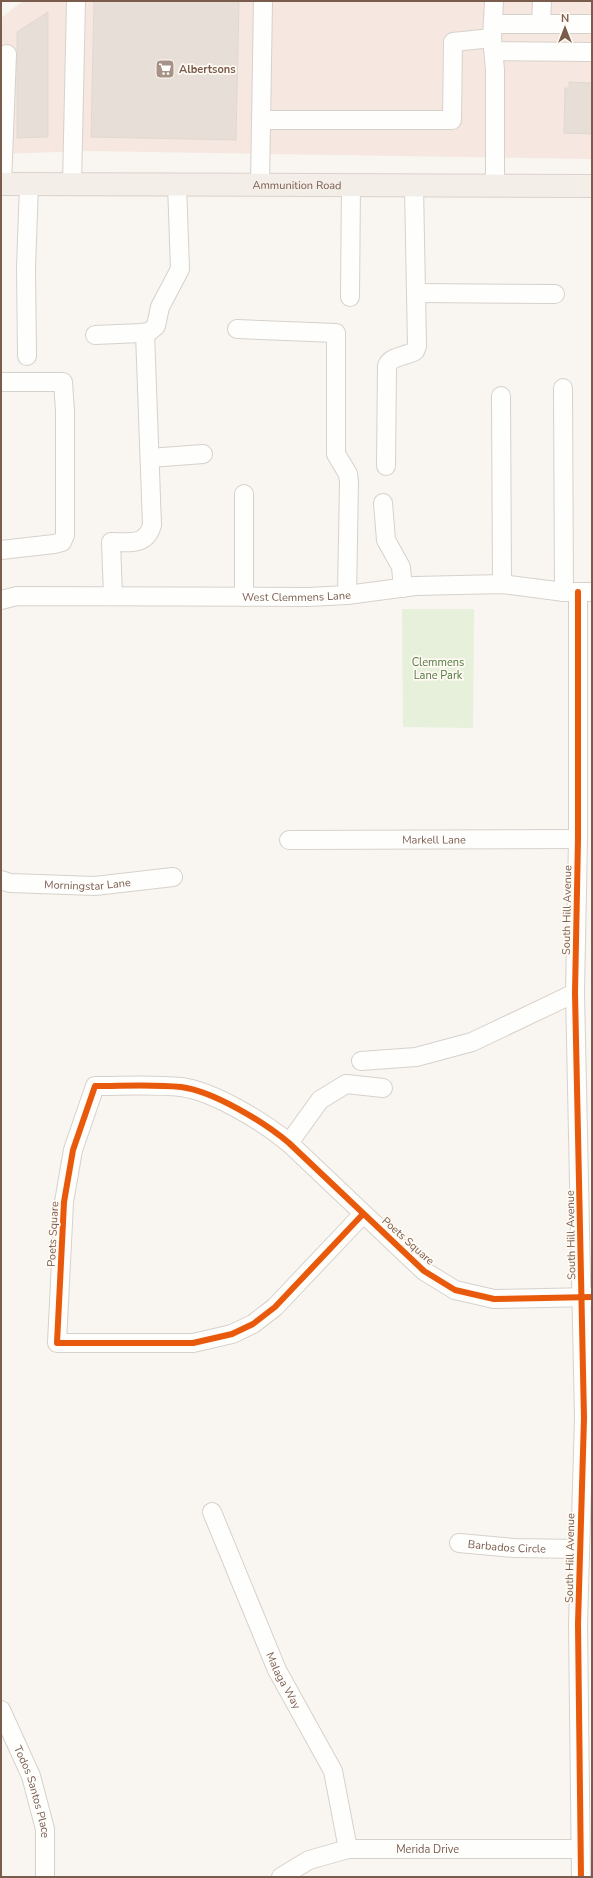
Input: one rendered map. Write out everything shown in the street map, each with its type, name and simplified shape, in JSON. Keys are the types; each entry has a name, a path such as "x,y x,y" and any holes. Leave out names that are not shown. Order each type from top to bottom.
{"main road":[{"name":"Ammunition Road","path":"2,184 592,186"}],"street":[{"path":"72,184 76,1"},
{"path":"260,185 263,1"},
{"path":"494,1 495,186"},
{"path":"541,24 542,1"},
{"path":"261,120 452,120 453,42 493,38 541,24 592,24"},
{"path":"493,38 592,52"},
{"path":"2,184 7,54"},
{"path":"26,356 29,184"},
{"path":"95,335 145,333 149,332 156,326 160,307 180,269 177,184"},
{"path":"350,297 351,185"},
{"path":"386,466 388,362 415,352 417,346 414,186"},
{"path":"416,293 555,294"},
{"path":"236,329 336,333 336,454 348,474 349,482 347,595"},
{"path":"113,596 111,542 138,542 150,534 152,525 145,333"},
{"path":"1,382 63,382 65,411 65,535 62,542 54,544 1,550"},
{"name":"South Hill Avenue","path":"563,388 578,592 578,839 575,993 587,1297 588,1423 580,1549 585,1624 586,1734 580,1849 581,1877"},
{"path":"502,396 502,584"},
{"path":"150,458 203,454"},
{"path":"244,494 244,597"},
{"path":"384,504 386,540 401,567 403,588"},
{"name":"West Clemmens Lane","path":"1,600 17,596 309,597 347,595 403,588 502,584 578,592"},
{"name":"Markell Lane","path":"289,840 578,839"},
{"name":"Morningstar Lane","path":"1,880 10,883 95,886 174,877"},
{"path":"361,1061 416,1057 472,1042 575,993"},
{"path":"289,1143 320,1100 346,1084 382,1088"},
{"name":"Poets Square","path":"363,1214 275,1307 253,1324 232,1334 193,1343 57,1343 64,1202 73,1150 94,1086 182,1087 219,1099 272,1129 289,1143 424,1271 455,1290 494,1299 587,1297"},
{"name":"Malaga Way","path":"212,1512 277,1670 333,1771 348,1849"},
{"name":"Barbados Circle","path":"459,1543 514,1548 580,1549"},
{"name":"Todos Santos Place","path":"1,1710 31,1776 45,1830 45,1877"},
{"name":"Merida Drive","path":"281,1877 309,1860 348,1849 580,1849"}],"shaded area":[{"path":"23,1 592,1 592,159 86,151 1,154 1,18"}],"green space":[{"name":"Clemmens Lane Park","path":"402,609 474,609 473,728 403,727"}],"building":[{"name":"Albertsons","path":"94,1 239,1 236,140 91,137"},
{"path":"48,12 48,137 17,138 17,32"},
{"path":"569,82 592,83 591,134 564,133 565,88 569,88"}],"cycle path":[{"path":"578,592 578,839 575,993 584,1418 578,1624 581,1877"},
{"path":"363,1214 275,1307 253,1324 232,1334 193,1343 57,1343 64,1202 73,1150 95,1086 149,1085 181,1087 208,1094 238,1109 266,1126 289,1143 424,1271 455,1290 494,1299 592,1297"}],"place":[{"name":"Albertsons","path":"165,69"}]}
